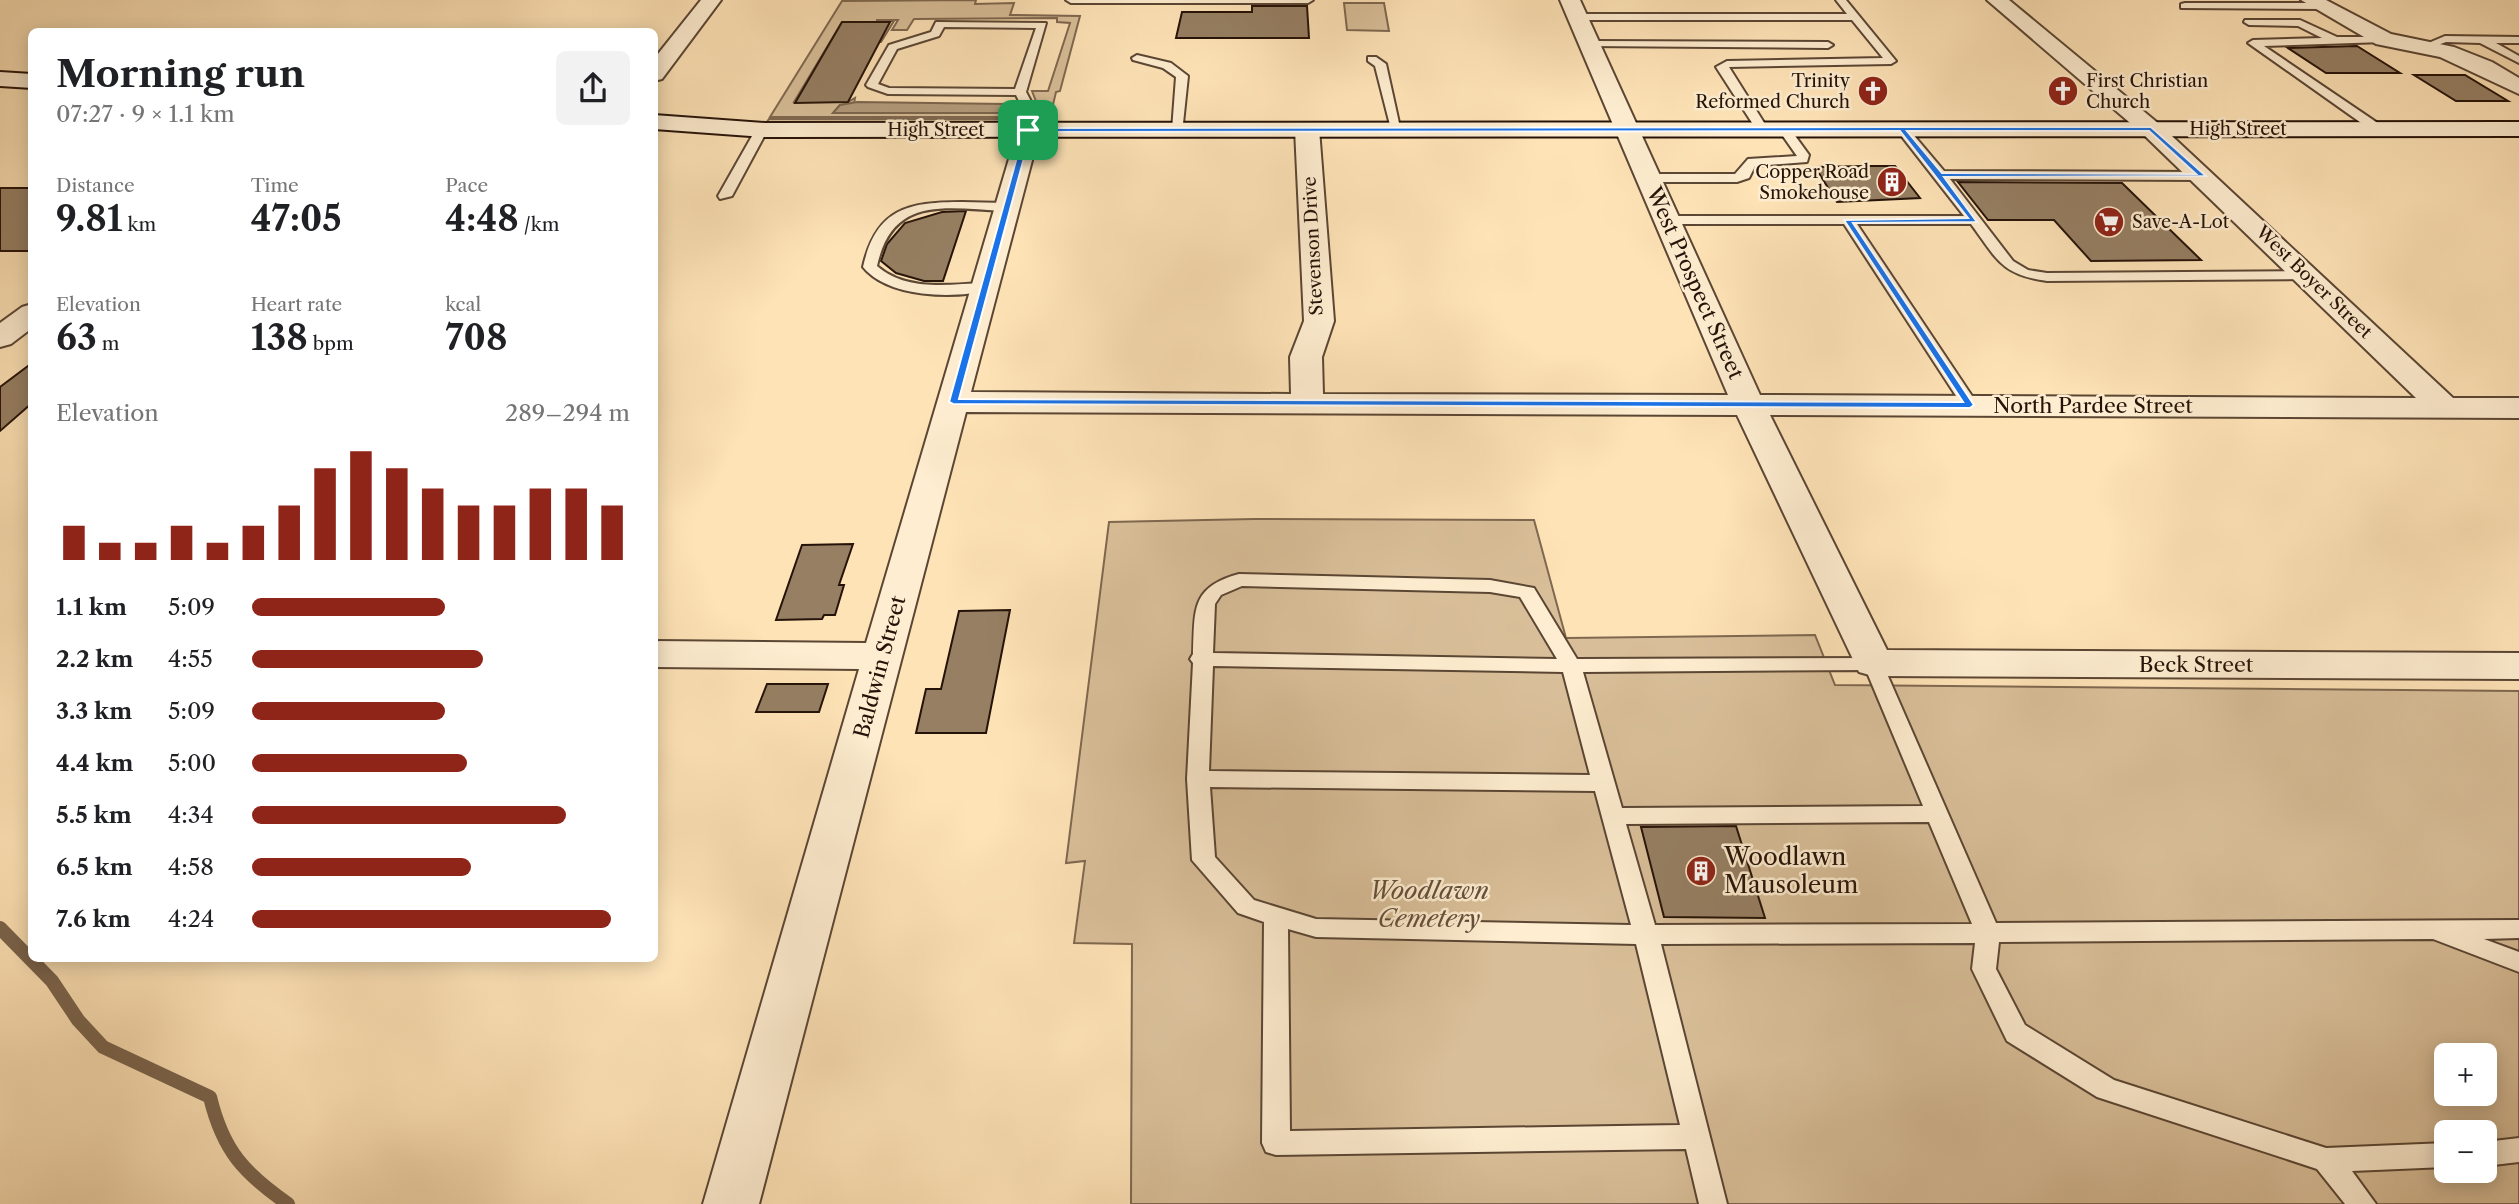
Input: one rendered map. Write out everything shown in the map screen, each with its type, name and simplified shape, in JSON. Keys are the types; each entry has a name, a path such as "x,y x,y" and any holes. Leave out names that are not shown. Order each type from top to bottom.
{"street":[{"path":"658,69 711,0"},
{"name":"West Boyer Street","path":"1997,0 2203,176 2444,407"},
{"path":"2315,3 2384,39 2424,47 2484,67 2519,87"},
{"name":"West Prospect Street","path":"1574,8 1748,404 1873,663"},
{"name":"High Street","path":"658,122 762,129 1024,130 2519,129"},
{"name":"Stevenson Drive","path":"1307,129 1319,321 1306,357 1307,403"},
{"name":"Baldwin Street","path":"731,1204 985,287 1024,130"},
{"path":"0,338 28,316"},
{"name":"North Pardee Street","path":"953,402 2519,408"},
{"path":"658,653 883,656"},
{"name":"Beck Street","path":"1873,663 2519,666"}],"lane":[{"path":"1071,0 1308,0"},
{"path":"1648,178 1737,178 1745,174 1747,166 1752,162 1803,159 1803,155 1773,129 1722,66 1891,61 1841,0"},
{"path":"2185,6 2315,3"},
{"path":"1574,8 1817,31 1841,62"},
{"path":"1591,44 1817,31 1855,17"},
{"path":"2249,22 2300,23 2320,30 2334,40"},
{"path":"1020,92 888,91 872,85 893,47 935,34 940,24 1042,25 1020,92 1028,107 1024,130"},
{"path":"2378,129 2253,43 2384,39"},
{"path":"2424,47 2445,39 2519,40"},
{"path":"2482,39 2519,60"},
{"path":"1137,58 1166,64 1175,68 1182,76 1178,130"},
{"path":"1371,59 1380,64 1397,129"},
{"path":"724,196 762,129"},
{"path":"1902,129 2008,264 2024,274 2047,277 2307,275"},
{"path":"1940,175 2203,176"},
{"path":"985,287 917,288 894,284 878,277 870,267 872,252 888,220 901,213 944,207 1006,207"},
{"path":"1665,220 1974,220"},
{"path":"1847,220 1970,405"},
{"path":"1713,1204 1646,935 1571,666 1527,592 1490,586 1239,580 1214,591 1205,604 1200,659 1198,779 1204,860 1246,907 1316,928 1646,935 2519,929"},
{"path":"1200,659 1571,666 1873,663 1987,933 1984,969 2016,1033 2105,1089 2326,1160 2434,1156"},
{"path":"1198,779 1604,783"},
{"path":"1613,816 1936,814"},
{"path":"1276,916 1276,1143 1696,1138"},
{"path":"2431,929 2519,962"},
{"path":"2497,1153 2519,1150"},
{"path":"2326,1160 2362,1204"}],"green space":[{"path":"976,0 975,4 1014,3 1010,15 1080,16 1060,91 1056,92 1050,117 1037,117 1039,109 1032,91 1048,91 1070,23 1057,22 1057,18 914,19 907,30 892,30 898,20 876,20 894,21 881,42 878,42 889,22 842,22 794,102 848,102 855,98 854,104 840,105 833,113 1002,113 1006,104 1016,104 1012,117 770,117 842,1"},
{"path":"1344,3 1384,3 1389,31 1347,30"},
{"path":"769,119 1011,119 1000,123 766,123"},
{"name":"Woodlawn Cemetery","path":"1254,519 1534,520 1566,638 1815,635 1835,685 2519,691 2519,1204 1131,1204 1132,944 1074,943 1085,861 1066,863 1109,522"}],"shaded area":[{"path":"857,102 1006,104 1003,113 833,113 840,105"}],"building":[{"path":"1252,6 1307,6 1309,38 1176,38 1182,12 1252,12"},
{"path":"842,22 890,22 848,102 795,103"},
{"path":"2357,46 2400,73 2326,73 2288,48"},
{"path":"2414,75 2465,75 2508,101 2456,101"},
{"path":"1895,166 1920,198 1837,202 1815,167"},
{"name":"Save-A-Lot","path":"1958,182 2122,183 2201,260 2091,261 2054,220 1988,220"},
{"path":"0,188 28,188 28,251 0,251"},
{"path":"966,211 943,281 924,281 896,273 881,261 887,244 905,223 942,212"},
{"path":"28,366 28,406 0,431 0,387"},
{"path":"853,544 839,585 844,585 835,615 824,615 822,619 776,620 802,545"},
{"path":"1010,610 986,733 916,733 926,689 941,689 959,611"},
{"path":"767,684 828,684 819,712 756,712"},
{"name":"Woodlawn Mausoleum","path":"1736,826 1765,918 1664,917 1641,827"}],"waterway":[{"path":"0,928 28,957"},
{"path":"33,962 52,981 78,1020 103,1047 210,1097 221,1132 237,1159 259,1182 288,1204"}],"place":[{"name":"Trinity Reformed Church","path":"1873,91"},
{"name":"First Christian Church","path":"2063,91"},
{"name":"Copper Road Smokehouse","path":"1892,182"},
{"name":"Save-A-Lot","path":"2109,222"},
{"name":"Woodlawn Mausoleum","path":"1701,871"}],"route":[{"path":"1028,130 953,402 1970,405 1847,220 1974,220 1902,129 2151,129 2203,176 1940,175 1902,129 1028,130"}]}
